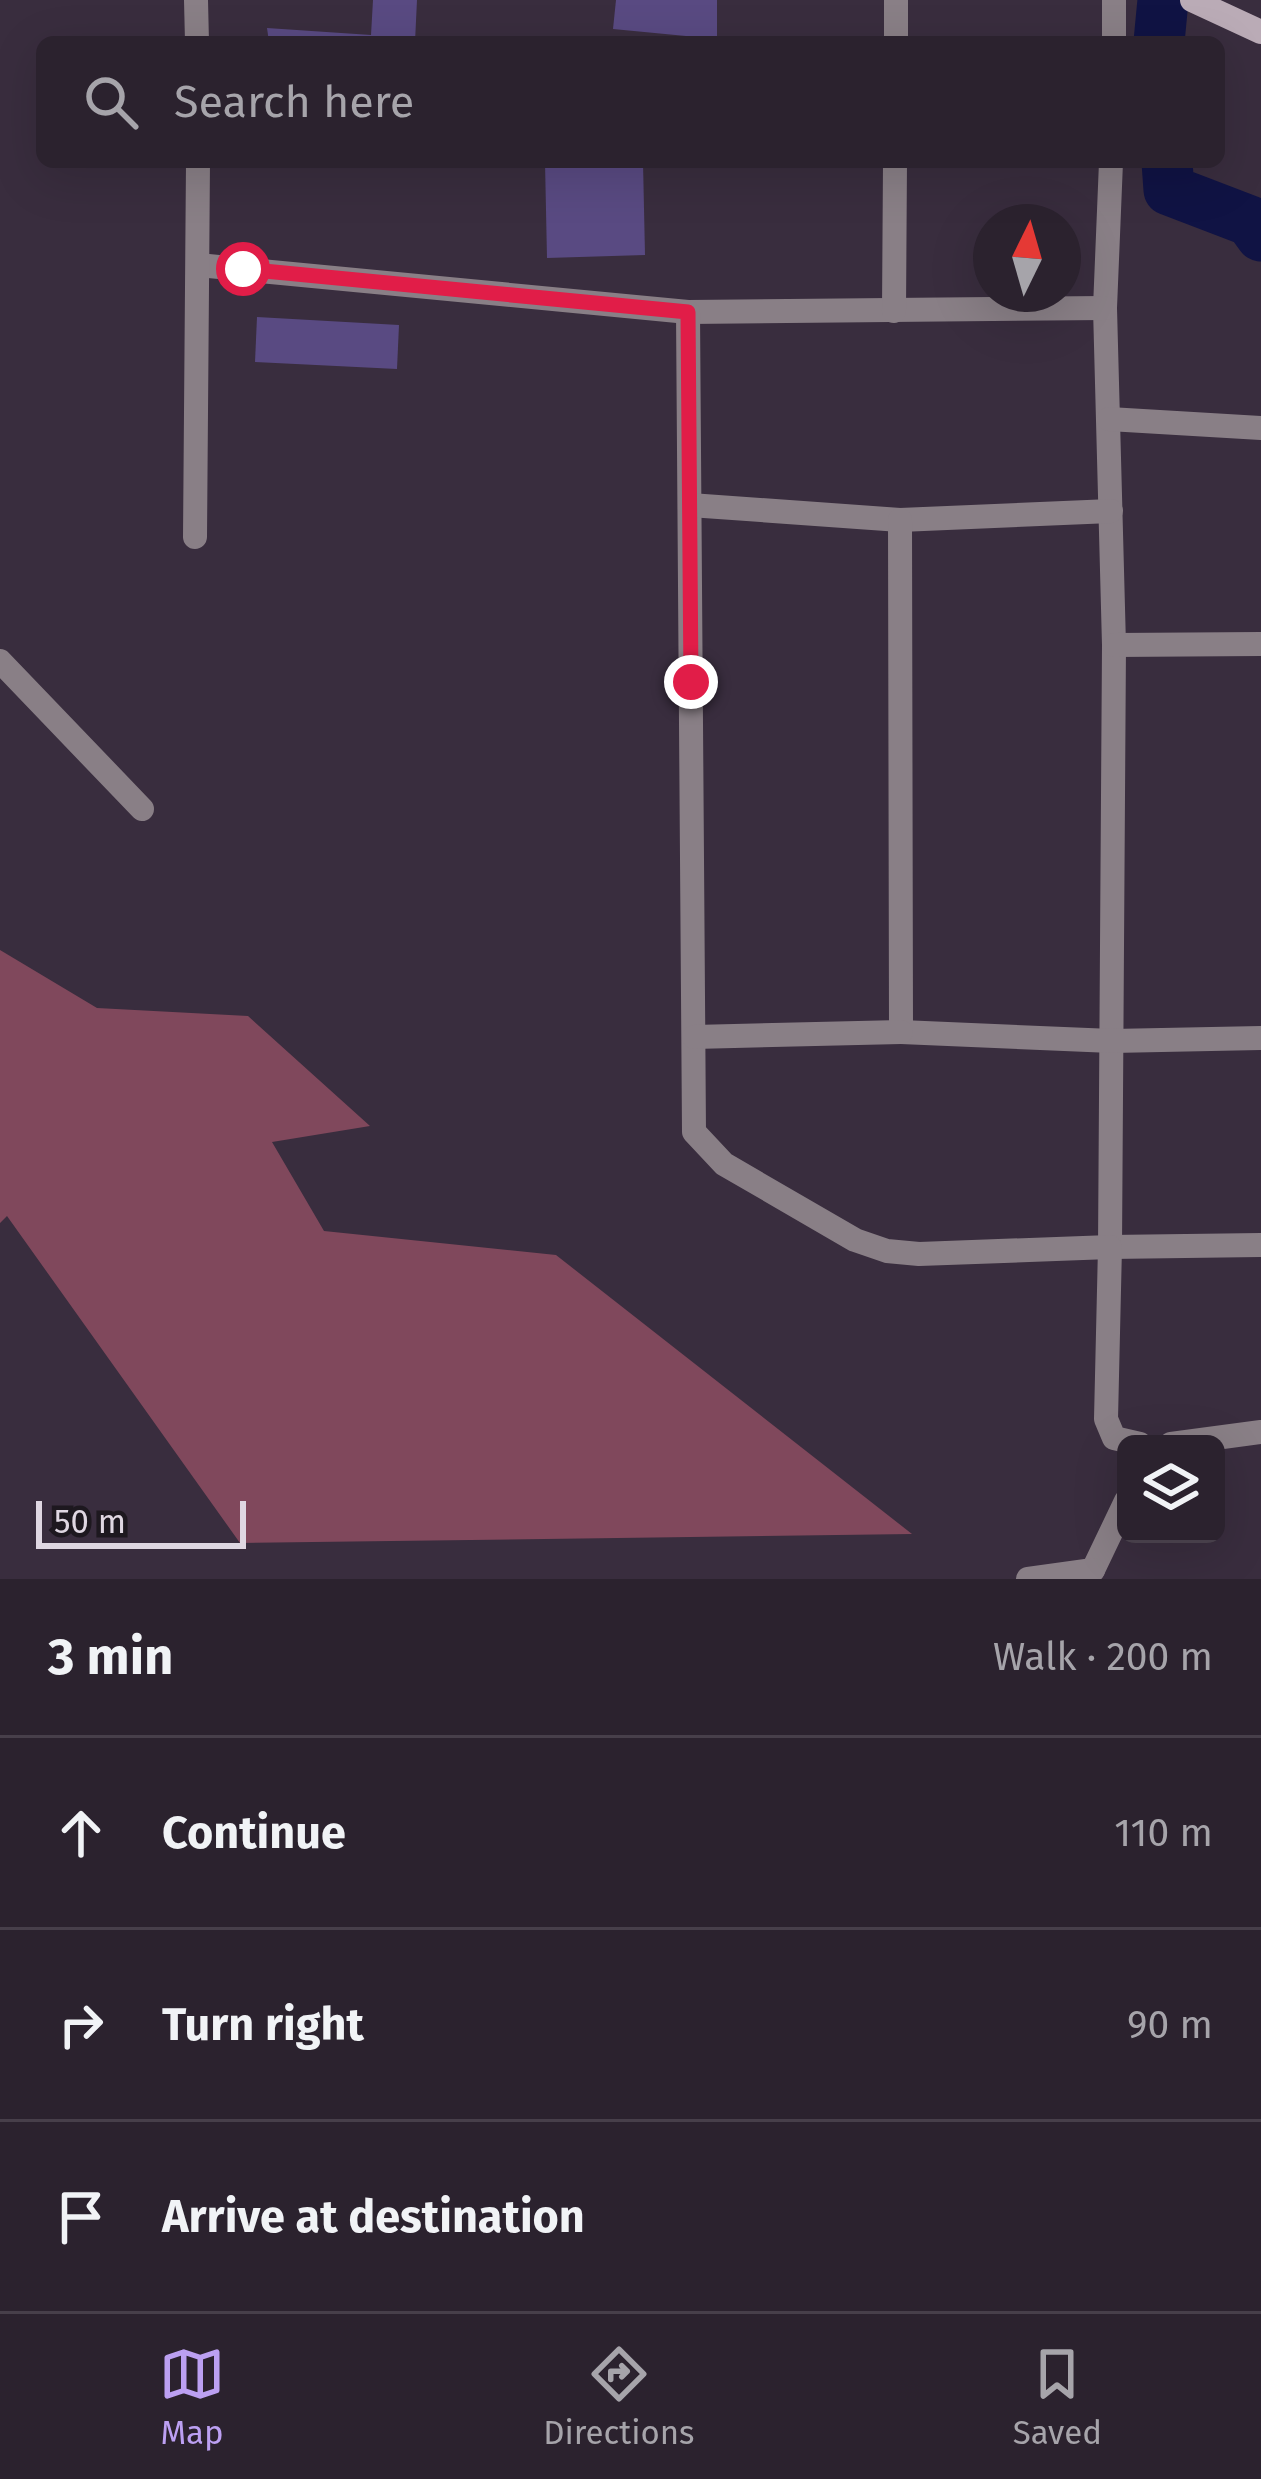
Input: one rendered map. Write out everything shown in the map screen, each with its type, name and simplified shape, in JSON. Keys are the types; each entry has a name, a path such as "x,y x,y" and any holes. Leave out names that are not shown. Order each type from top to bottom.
{"street":[{"path":"196,0 197,36"},
{"path":"896,0 896,36"},
{"path":"1114,0 1114,36"},
{"path":"1194,1 1233,9 1261,32"},
{"path":"195,537 198,168"},
{"path":"894,310 895,168"},
{"path":"1112,168 1105,308 1114,645 1106,1419 1117,1439"},
{"path":"198,265 688,312 1105,308"},
{"path":"688,312 694,1132 724,1164 856,1240 887,1251 1261,1245"},
{"path":"1109,419 1261,428"},
{"path":"690,505 900,520 1111,511"},
{"path":"900,520 901,1032"},
{"path":"1114,645 1261,644"},
{"path":"0,661 142,809"},
{"path":"694,1037 901,1032 1112,1041 1261,1038"},
{"path":"1225,1437 1261,1432"},
{"path":"1028,1579 1096,1574 1117,1523"}],"shaded area":[{"path":"0,950 97,1008 248,1016 370,1126 272,1142 324,1231 556,1255 912,1534 240,1543 7,1216 0,1223"}],"building":[{"path":"373,0 417,0 415,36 268,36 267,28 371,35"},
{"path":"616,0 717,0 717,36 613,29"},
{"path":"545,168 643,168 645,255 547,258"},
{"path":"257,317 399,325 397,369 255,362"}],"waterway":[{"path":"1160,36 1163,0"},
{"path":"1167,168 1169,190 1250,221 1261,236"}],"route":[{"path":"243,269 688,312 691,682"}]}
